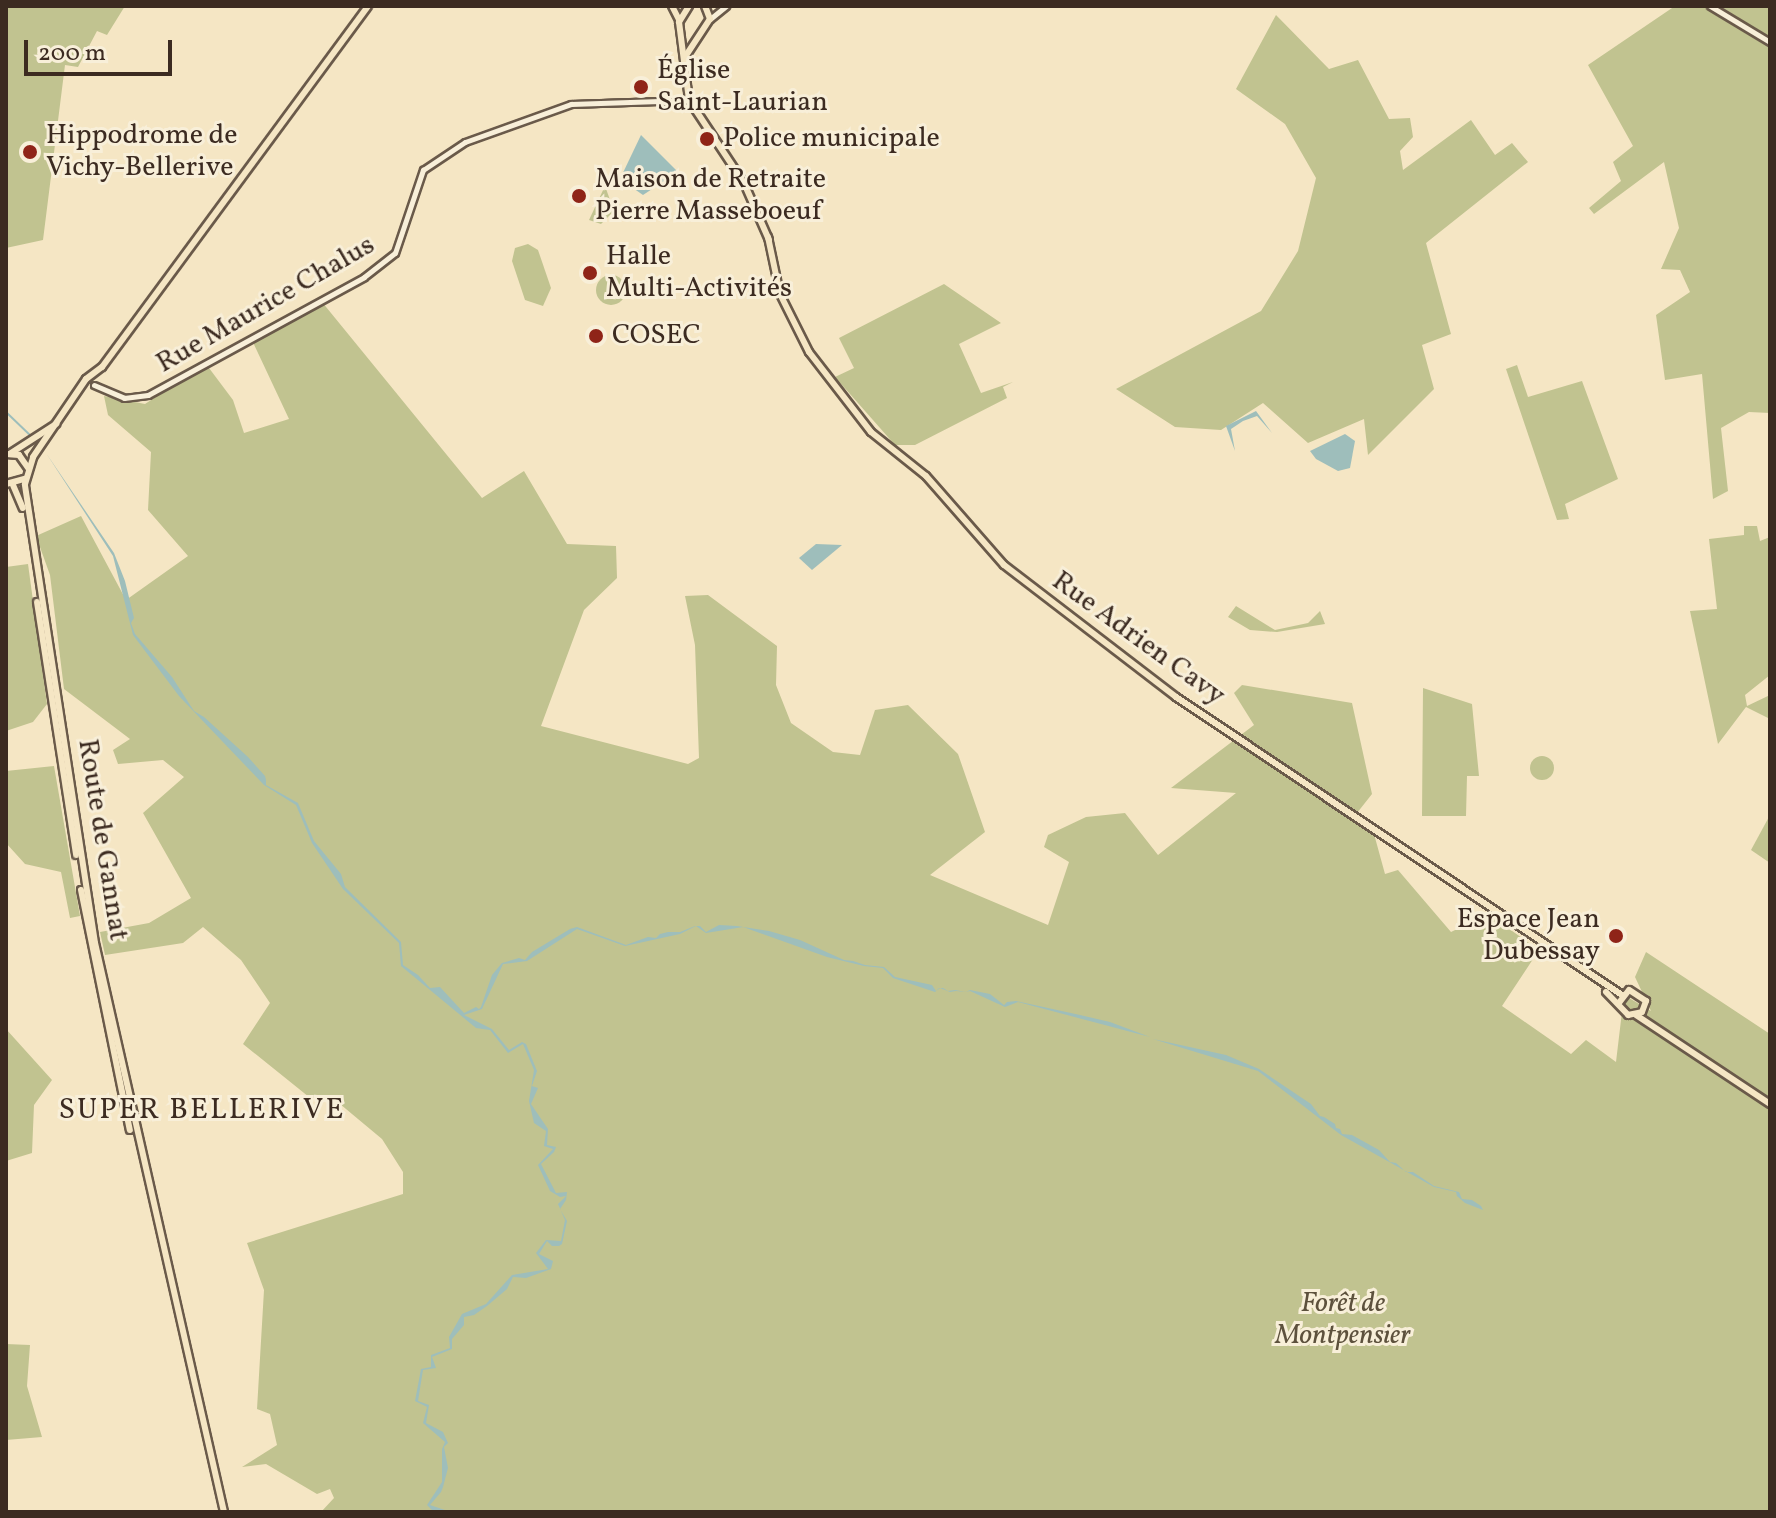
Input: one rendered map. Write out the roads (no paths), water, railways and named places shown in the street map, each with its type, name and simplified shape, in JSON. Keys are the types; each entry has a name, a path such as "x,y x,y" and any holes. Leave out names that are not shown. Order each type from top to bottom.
{"main road":[{"path":"10,485 27,472 65,416 368,6"},
{"path":"672,6 680,24 689,100"},
{"path":"680,24 689,6"},
{"path":"684,59 710,19 705,6"},
{"path":"680,24 699,33"},
{"name":"Rue Adrien Cavy","path":"689,100 706,120 768,237 776,277 800,337 859,419 926,476 1010,570 1176,697 1555,954 1622,995 1638,990 1644,1009"},
{"path":"27,472 8,454 65,416"},
{"name":"Route de Gannat","path":"27,472 84,882 151,1207"},
{"name":"Route de Gannat","path":"10,485 25,519 107,1039 224,1512"},
{"name":"Rue Adrien Cavy","path":"1555,954 1636,1015 1649,1019"},
{"path":"1619,1003 1622,995"},
{"path":"1636,1015 1644,1009 1649,1019 1770,1104"}],"street":[{"path":"705,6 723,6"},
{"path":"710,19 723,6"},
{"path":"1710,6 1770,42"},
{"name":"Rue Maurice Chalus","path":"91,383 124,398 148,395 354,282 395,253 418,178 440,157 557,108 624,101 689,100"}],"water":[{"path":"641,135 678,172 643,195 620,179"},
{"path":"1256,411 1272,433 1257,416 1243,421 1231,429 1235,451 1226,426"},
{"path":"1345,434 1355,441 1350,468 1338,471 1316,459 1310,451"},
{"path":"46,453 114,553 125,581 135,634 172,677 194,711 248,757 265,776 266,785 298,803 314,841 341,874 345,887 401,942 403,965 430,988 440,987 464,1013 481,1007 492,975 502,963 519,958 525,960 532,952 570,929 577,927 626,945 696,926 680,934 625,946 577,929 527,961 503,964 482,1009 464,1015 492,1029 509,1050 522,1042 526,1044 537,1071 532,1086 538,1088 531,1104 548,1129 547,1145 556,1147 541,1164 556,1193 567,1192 566,1200 560,1209 558,1204 566,1196 560,1197 550,1191 538,1165 553,1149 544,1146 546,1131 534,1123 529,1101 534,1070 523,1044 508,1053 490,1030 476,1028 401,966 399,943 343,889 312,843 296,805 264,785 179,696 133,635 113,556"},
{"path":"816,544 842,545 812,570 799,558"},
{"path":"719,925 737,926 769,931 800,940 844,960 884,967 895,977 932,985 936,991 940,988 935,992 893,978 883,968 864,966 827,957 743,927 706,933 696,926 706,932"},
{"path":"966,992 990,994 1004,1005 1016,1001 1110,1022 1150,1037 1018,1002 1005,1007"},
{"path":"1153,1039 1226,1055 1259,1069 1311,1104 1342,1134 1352,1135 1379,1150 1390,1162 1404,1170 1341,1135 1258,1071"},
{"path":"1407,1172 1413,1172 1434,1186 1459,1192 1462,1199 1472,1200 1483,1210 1465,1203 1456,1192 1434,1187"},
{"path":"561,1210 567,1221 562,1244 552,1246 547,1241 539,1254 553,1261 551,1269 526,1278 513,1277 507,1289 487,1306 474,1315 464,1317 464,1325 452,1339 452,1349 432,1357 436,1368 423,1370 418,1401 429,1405 426,1423 443,1432 448,1443 444,1447 448,1468 443,1487 430,1505 451,1512 432,1510 427,1505 442,1482 442,1449 445,1442 423,1423 427,1407 415,1401 421,1369 431,1367 431,1355 450,1348 449,1337 462,1314 486,1304 512,1275 548,1269 536,1253 546,1240 561,1241 565,1220"}],"waterway":[{"path":"6,412 31,436"}],"place":[{"name":"Église Saint-Laurian","path":"641,87"},
{"name":"Police municipale","path":"707,139"},
{"name":"Hippodrome de Vichy-Bellerive","path":"30,152"},
{"name":"Maison de Retraite Pierre Masseboeuf","path":"579,196"},
{"name":"Halle Multi-Activités","path":"590,273"},
{"name":"COSEC","path":"596,336"},
{"name":"Espace Jean Dubessay","path":"1616,936"}],"district":[{"name":"SUPER BELLERIVE","path":"202,1110"}],"park label":[{"name":"Forêt de Montpensier","path":"1343,1320"}]}
